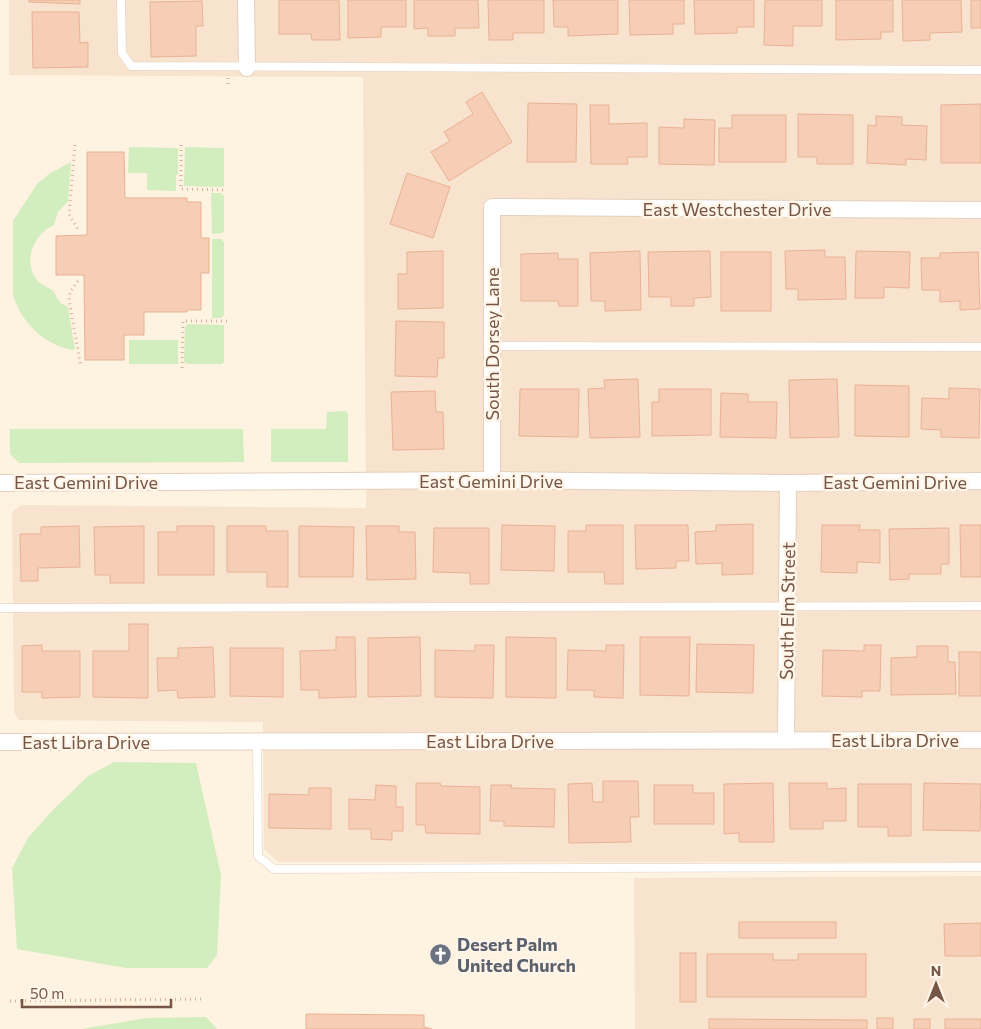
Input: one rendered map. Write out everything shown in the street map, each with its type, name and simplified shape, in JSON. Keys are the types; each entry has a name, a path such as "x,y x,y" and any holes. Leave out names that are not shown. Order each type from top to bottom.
{"street":[{"path":"246,0 247,68"},
{"name":"East Westchester Drive","path":"492,207 981,210"},
{"name":"South Dorsey Lane","path":"492,207 492,480"},
{"name":"East Gemini Drive","path":"0,483 492,480 788,483 981,481"},
{"name":"South Elm Street","path":"786,740 788,483"},
{"name":"East Libra Drive","path":"0,742 981,740"}],"lane":[{"path":"121,0 122,53 131,66 981,70"},
{"path":"492,346 981,347"},
{"path":"0,608 981,606"},
{"path":"257,741 258,856 274,869 981,867"}],"path":[{"path":"75,145 69,214 79,232"},
{"path":"181,145 181,189 227,190"},
{"path":"78,282 70,292 69,300 82,367"},
{"path":"182,368 183,321 227,321"},
{"path":"10,1001 203,1000"}],"shaded area":[{"path":"9,0 981,0 981,862 278,862 264,849 263,722 19,720 14,713 12,512 21,505 366,508 363,77 9,75"},
{"path":"981,876 981,1029 635,1029 634,878"}],"green space":[{"path":"129,147 178,148 176,191 147,190 147,173 128,173"},
{"path":"185,147 224,148 224,186 184,186"},
{"path":"71,162 68,201 58,212 54,225 41,234 36,241 32,249 31,265 37,280 53,291 57,299 68,307 75,350 54,344 35,331 21,313 13,293 13,221 37,184 49,174"},
{"path":"211,193 221,193 224,196 224,231 222,233 212,234"},
{"path":"212,239 221,239 224,242 224,315 221,318 212,318"},
{"path":"188,324 224,325 224,362 222,364 188,364 184,362 185,327"},
{"path":"129,340 178,340 178,364 129,364"},
{"path":"346,411 348,414 348,462 271,462 271,429 326,429 327,412"},
{"path":"10,429 243,429 244,462 19,463 10,454"},
{"path":"114,762 196,763 221,875 217,955 207,968 126,968 17,949 12,868 28,838 52,811 88,776"},
{"path":"206,1017 217,1029 82,1029 147,1018"}],"building":[{"path":"29,0 80,0 80,4 29,2"},
{"path":"279,0 339,0 340,40 312,40 311,34 279,34"},
{"path":"348,0 406,0 406,27 381,27 381,37 348,38"},
{"path":"414,0 478,0 479,28 455,28 455,36 428,36 428,28 414,29"},
{"path":"488,0 544,0 544,33 513,33 513,40 489,40"},
{"path":"553,0 618,0 618,34 568,36 568,27 554,27"},
{"path":"629,0 684,0 684,24 673,24 673,34 630,35"},
{"path":"694,0 754,0 754,27 737,27 737,33 695,34"},
{"path":"765,0 822,0 822,26 793,26 793,46 764,45"},
{"path":"836,0 893,0 893,32 881,32 881,39 836,40"},
{"path":"902,0 961,0 962,32 930,33 930,40 903,41"},
{"path":"971,0 981,0 981,28 971,28"},
{"path":"202,1 203,26 196,26 196,56 151,57 150,2"},
{"path":"32,12 79,12 80,43 88,42 88,67 33,68"},
{"path":"482,92 512,142 449,181 431,152 450,141 444,132 473,114 466,102"},
{"path":"528,103 577,104 576,162 527,162"},
{"path":"981,104 981,163 941,163 941,105"},
{"path":"590,105 609,105 609,124 647,123 647,157 627,157 628,164 591,164"},
{"path":"798,114 853,115 853,164 817,164 817,157 798,157"},
{"path":"732,115 786,115 786,162 719,162 719,128 732,128"},
{"path":"876,116 902,117 902,125 927,126 926,160 906,159 906,165 867,163 868,125 876,126"},
{"path":"684,119 715,120 714,165 659,164 659,127 684,128"},
{"path":"87,152 124,152 125,198 187,198 187,202 201,202 201,238 209,238 209,273 201,273 201,310 187,310 187,312 144,312 144,335 124,335 124,360 85,360 84,275 56,275 56,236 87,235"},
{"path":"407,173 450,187 433,238 390,224"},
{"path":"825,250 825,257 845,257 846,299 798,300 798,289 786,289 785,251"},
{"path":"443,251 443,308 398,309 398,274 407,274 407,252"},
{"path":"640,251 641,310 605,311 605,301 591,301 590,253"},
{"path":"710,251 711,297 694,298 694,306 671,306 671,297 649,297 648,252"},
{"path":"856,251 910,252 909,288 884,287 884,298 855,298"},
{"path":"721,252 771,252 771,311 721,311"},
{"path":"978,252 980,309 960,310 960,301 940,302 940,290 922,290 921,258 940,258 940,253"},
{"path":"558,253 558,259 578,259 578,306 559,306 558,301 521,301 521,254"},
{"path":"396,321 444,322 444,358 438,358 437,377 395,376"},
{"path":"638,379 640,437 590,438 588,389 605,388 604,380"},
{"path":"837,379 839,437 790,438 789,380"},
{"path":"855,385 909,386 909,437 855,436"},
{"path":"949,388 980,389 979,438 941,437 941,430 921,429 922,398 949,399"},
{"path":"520,389 579,389 578,437 519,436"},
{"path":"659,389 711,389 711,435 652,436 652,402 659,402"},
{"path":"435,391 436,412 443,412 444,449 393,450 391,392"},
{"path":"721,393 748,394 748,402 777,402 776,438 720,437"},
{"path":"753,524 753,574 722,575 722,563 696,564 695,532 716,531 716,525"},
{"path":"502,525 555,526 554,571 501,570"},
{"path":"586,525 623,525 623,584 605,584 604,572 568,572 568,531 586,531"},
{"path":"635,525 688,525 689,561 676,561 676,568 636,569"},
{"path":"822,525 860,525 859,530 880,530 880,563 857,562 857,573 821,572"},
{"path":"960,525 981,525 981,577 961,577"},
{"path":"79,526 80,567 38,568 38,581 21,581 20,534 41,534 41,527"},
{"path":"144,526 144,583 110,583 110,575 95,575 94,527"},
{"path":"177,526 214,526 214,575 158,575 158,532 177,532"},
{"path":"227,526 266,526 266,531 288,531 288,587 267,587 267,572 227,572"},
{"path":"299,526 354,527 353,577 299,577"},
{"path":"366,526 399,526 399,532 415,532 416,579 367,580"},
{"path":"434,528 489,528 489,584 470,584 470,573 433,572"},
{"path":"949,528 949,564 941,564 941,574 909,574 909,579 890,580 889,529"},
{"path":"129,624 148,624 148,698 93,697 93,651 129,651"},
{"path":"336,637 355,637 356,697 319,698 319,690 301,690 300,651 336,650"},
{"path":"420,637 421,696 368,697 368,638"},
{"path":"506,637 556,638 556,698 506,697"},
{"path":"640,637 690,637 689,696 640,695"},
{"path":"697,644 754,645 753,693 696,692"},
{"path":"42,645 42,651 80,651 80,697 42,698 42,692 22,692 22,646"},
{"path":"475,645 494,645 493,698 435,697 435,650 475,651"},
{"path":"606,645 624,645 623,698 594,697 594,690 567,690 568,650 606,651"},
{"path":"864,645 881,645 880,691 862,691 862,697 822,696 823,650 864,651"},
{"path":"917,646 948,646 948,662 955,662 956,694 891,695 891,658 917,657"},
{"path":"213,647 215,697 178,698 177,690 158,691 157,658 178,658 178,648"},
{"path":"230,648 283,648 283,697 230,696"},
{"path":"959,652 981,652 981,696 959,696"},
{"path":"603,781 638,781 639,817 630,817 631,842 569,843 568,784 592,783 593,802 603,802"},
{"path":"416,783 480,787 480,834 426,833 425,825 416,825"},
{"path":"773,783 774,842 739,842 739,833 724,834 724,784"},
{"path":"789,783 827,783 827,789 846,788 846,821 823,821 823,829 790,829"},
{"path":"924,783 981,784 980,831 923,830"},
{"path":"858,784 911,784 911,836 888,836 888,827 858,827"},
{"path":"376,785 396,786 396,807 403,807 403,831 392,831 392,840 371,839 371,829 349,829 349,799 375,800"},
{"path":"491,785 512,785 511,788 555,789 554,827 504,826 504,821 490,821"},
{"path":"654,785 693,785 693,793 714,793 714,824 654,824"},
{"path":"309,788 331,788 331,829 269,828 269,794 309,795"},
{"path":"739,922 836,922 836,938 739,938"},
{"path":"981,923 981,956 945,956 944,924"},
{"path":"680,953 696,953 696,1002 680,1002"},
{"path":"707,954 773,954 773,960 798,960 798,954 866,954 866,997 707,997"},
{"name":"Desert Palm United Church","path":"306,1014 424,1015 424,1027 432,1029 306,1029"},
{"path":"877,1018 893,1018 893,1029 877,1029"},
{"path":"709,1019 867,1020 867,1029 709,1029"},
{"path":"914,1019 930,1019 930,1029 914,1029"},
{"path":"945,1019 981,1019 981,1029 945,1029"}],"place":[{"name":"Desert Palm United Church","path":"441,954"}]}
